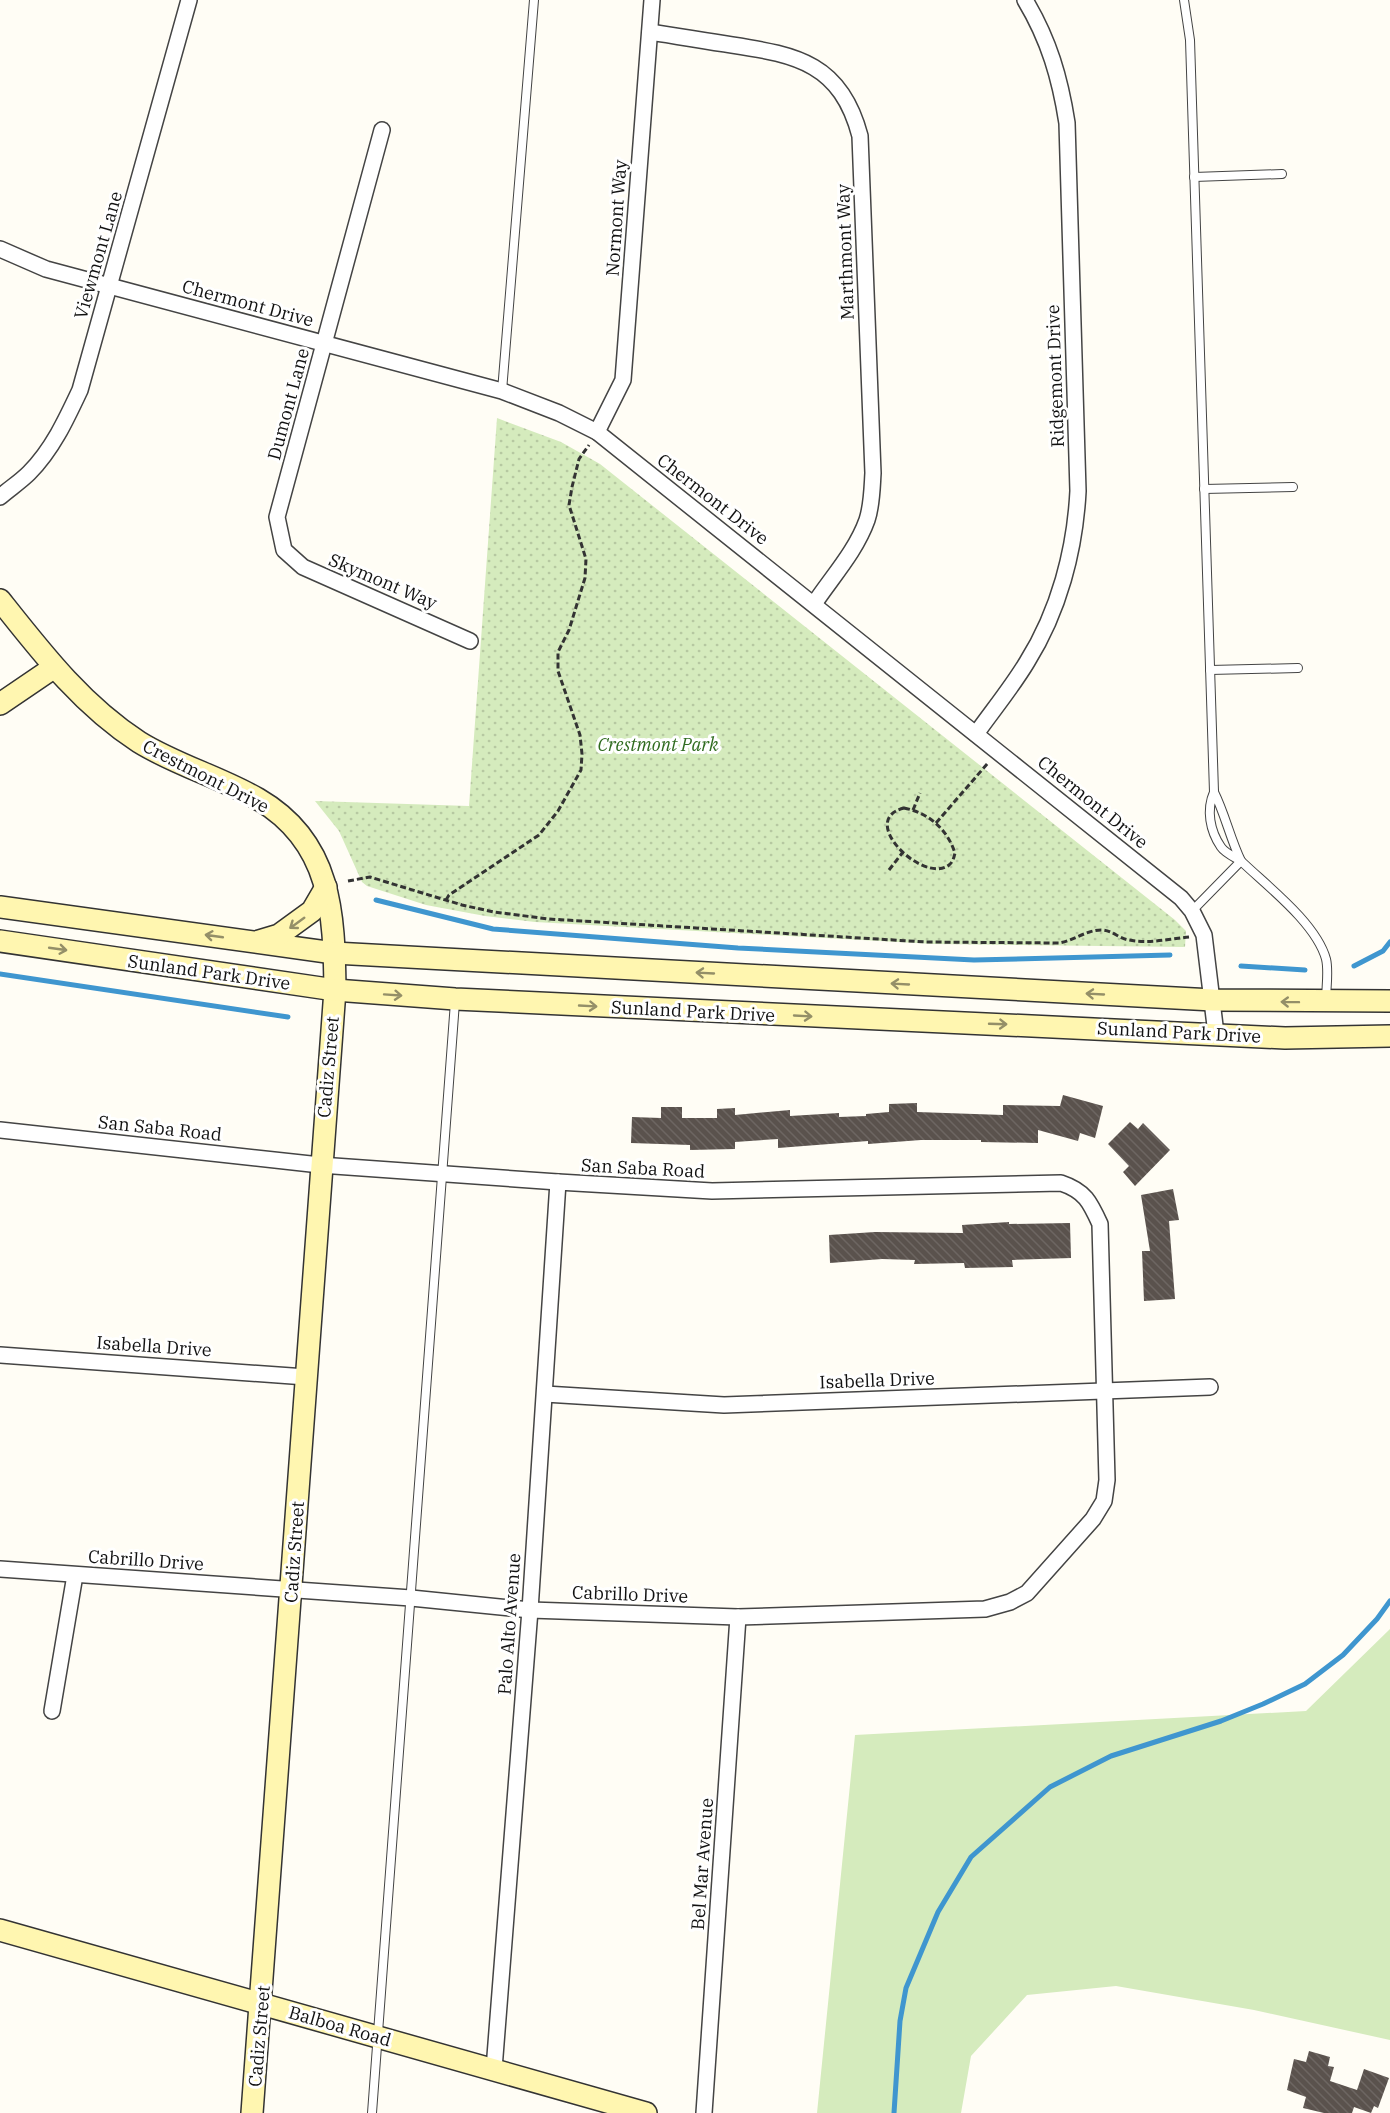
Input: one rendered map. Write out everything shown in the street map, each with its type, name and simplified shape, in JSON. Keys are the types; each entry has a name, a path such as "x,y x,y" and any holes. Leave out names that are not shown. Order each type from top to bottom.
{"main road":[{"name":"Crestmont Drive","path":"0,600 54,668 85,700 141,743 259,799 284,818 301,835 317,861 326,887 334,953 335,990"},
{"path":"0,704 54,668"},
{"path":"254,942 279,935 307,915 312,911 326,887"},
{"name":"Sunland Park Drive","path":"0,907 334,953 1213,1000 1390,1001"},
{"name":"Sunland Park Drive","path":"0,941 335,990 455,999 1285,1038 1390,1036"},
{"name":"Cadiz Street","path":"252,2113 320,1165 335,990"},
{"name":"Balboa Road","path":"0,1930 494,2068 646,2113"}],"street":[{"name":"Viewmont Lane","path":"0,497 29,473 47,452 63,427 80,390 189,0"},
{"name":"Normont Way","path":"597,432 623,380 652,0"},
{"name":"Ridgemont Drive","path":"976,734 1028,662 1044,630 1059,592 1077,520 1067,123 1061,84 1050,51 1035,15 1025,0"},
{"name":"Marthmont Way","path":"650,32 778,52 799,59 818,69 833,83 855,115 860,136 873,473 871,498 867,520 856,543 814,604"},
{"name":"Dumont Lane","path":"284,550 277,517 382,130"},
{"name":"Chermont Drive","path":"0,249 46,269 502,391 559,413 597,432 1181,898 1192,911 1204,935 1216,1034"},
{"name":"Skymont Way","path":"284,550 303,567 326,579 470,641"},
{"name":"San Saba Road","path":"0,1130 320,1165 712,1191 1061,1183 1077,1189 1090,1203 1100,1224 1105,1390"},
{"name":"Palo Alto Avenue","path":"494,2068 530,1610 558,1182"},
{"name":"Isabella Drive","path":"0,1355 306,1377"},
{"name":"Isabella Drive","path":"545,1394 724,1405 1210,1387"},
{"name":"Cabrillo Drive","path":"0,1569 411,1598 530,1610 738,1617 985,1609 1010,1602 1027,1593 1093,1519 1104,1501 1107,1480 1105,1390"},
{"path":"52,1711 75,1575"},
{"name":"Bel Mar Avenue","path":"704,2113 738,1617"}],"lane":[{"path":"502,391 534,0"},
{"path":"1184,0 1190,40 1214,792 1240,861"},
{"path":"1194,177 1282,174"},
{"path":"1204,489 1293,487"},
{"path":"1210,670 1298,668"},
{"path":"1214,792 1209,804 1214,832 1221,848 1240,861 1309,927 1320,944 1327,961 1326,1002"},
{"path":"1192,911 1240,861"},
{"path":"372,2113 455,999"}],"path":[{"path":"446,900 539,835 558,811 581,770 582,754 579,735 558,671 558,652 569,630 585,578 586,559 569,505 572,487 579,459 597,432"},
{"path":"936,823 999,751"},
{"path":"913,810 920,793"},
{"path":"904,808 913,810 936,823 945,831 955,853 948,867 933,869 903,852 893,842 887,824 891,815 904,808"},
{"path":"889,870 903,852"},
{"path":"348,881 370,877 494,912 549,919 926,942 1059,943 1068,942 1094,931 1104,930 1123,939 1139,942 1191,937"}],"green space":[{"name":"Crestmont Park","path":"497,418 561,442 600,464 1175,920 1186,931 1185,947 934,944 535,922 426,905 367,886 362,882 339,831 315,801 469,806"},
{"path":"1390,1629 1390,2040 1254,2010 1116,1986 1027,1995 971,2056 961,2113 817,2113 855,1735 1306,1711"}],"building":[{"path":"1063,1095 1103,1106 1095,1138 1080,1133 1078,1141 1038,1130 1038,1143 921,1140 868,1144 868,1141 778,1148 778,1139 735,1142 735,1149 690,1150 690,1145 631,1143 632,1117 661,1118 661,1107 682,1107 682,1118 717,1118 717,1109 735,1108 735,1115 790,1110 790,1116 839,1113 839,1117 866,1116 866,1114 889,1112 889,1104 917,1103 917,1112 1003,1115 1003,1105 1060,1106"},
{"path":"1130,1122 1138,1129 1143,1123 1170,1150 1135,1186 1123,1172 1129,1166 1108,1144"},
{"path":"1173,1189 1179,1220 1169,1221 1175,1299 1144,1301 1142,1251 1150,1251 1141,1195"},
{"path":"1009,1222 1009,1224 1070,1223 1071,1258 1012,1260 1013,1267 965,1268 964,1263 914,1264 915,1260 882,1259 830,1263 829,1235 875,1232 963,1233 962,1225"},
{"path":"1309,2051 1330,2057 1328,2066 1334,2067 1330,2081 1357,2090 1364,2069 1389,2078 1378,2108 1374,2106 1371,2113 1354,2107 1352,2113 1324,2113 1303,2108 1306,2097 1287,2090 1294,2059 1306,2062"}],"waterway":[{"path":"376,900 493,929 738,948 974,960 1170,955"},
{"path":"1354,966 1383,951 1390,942"},
{"path":"1241,966 1305,970"},
{"path":"0,974 288,1017"},
{"path":"894,2113 900,2021 906,1988 938,1912 971,1857 1050,1787 1111,1756 1221,1721 1305,1684 1343,1655 1377,1619 1390,1601"}]}
